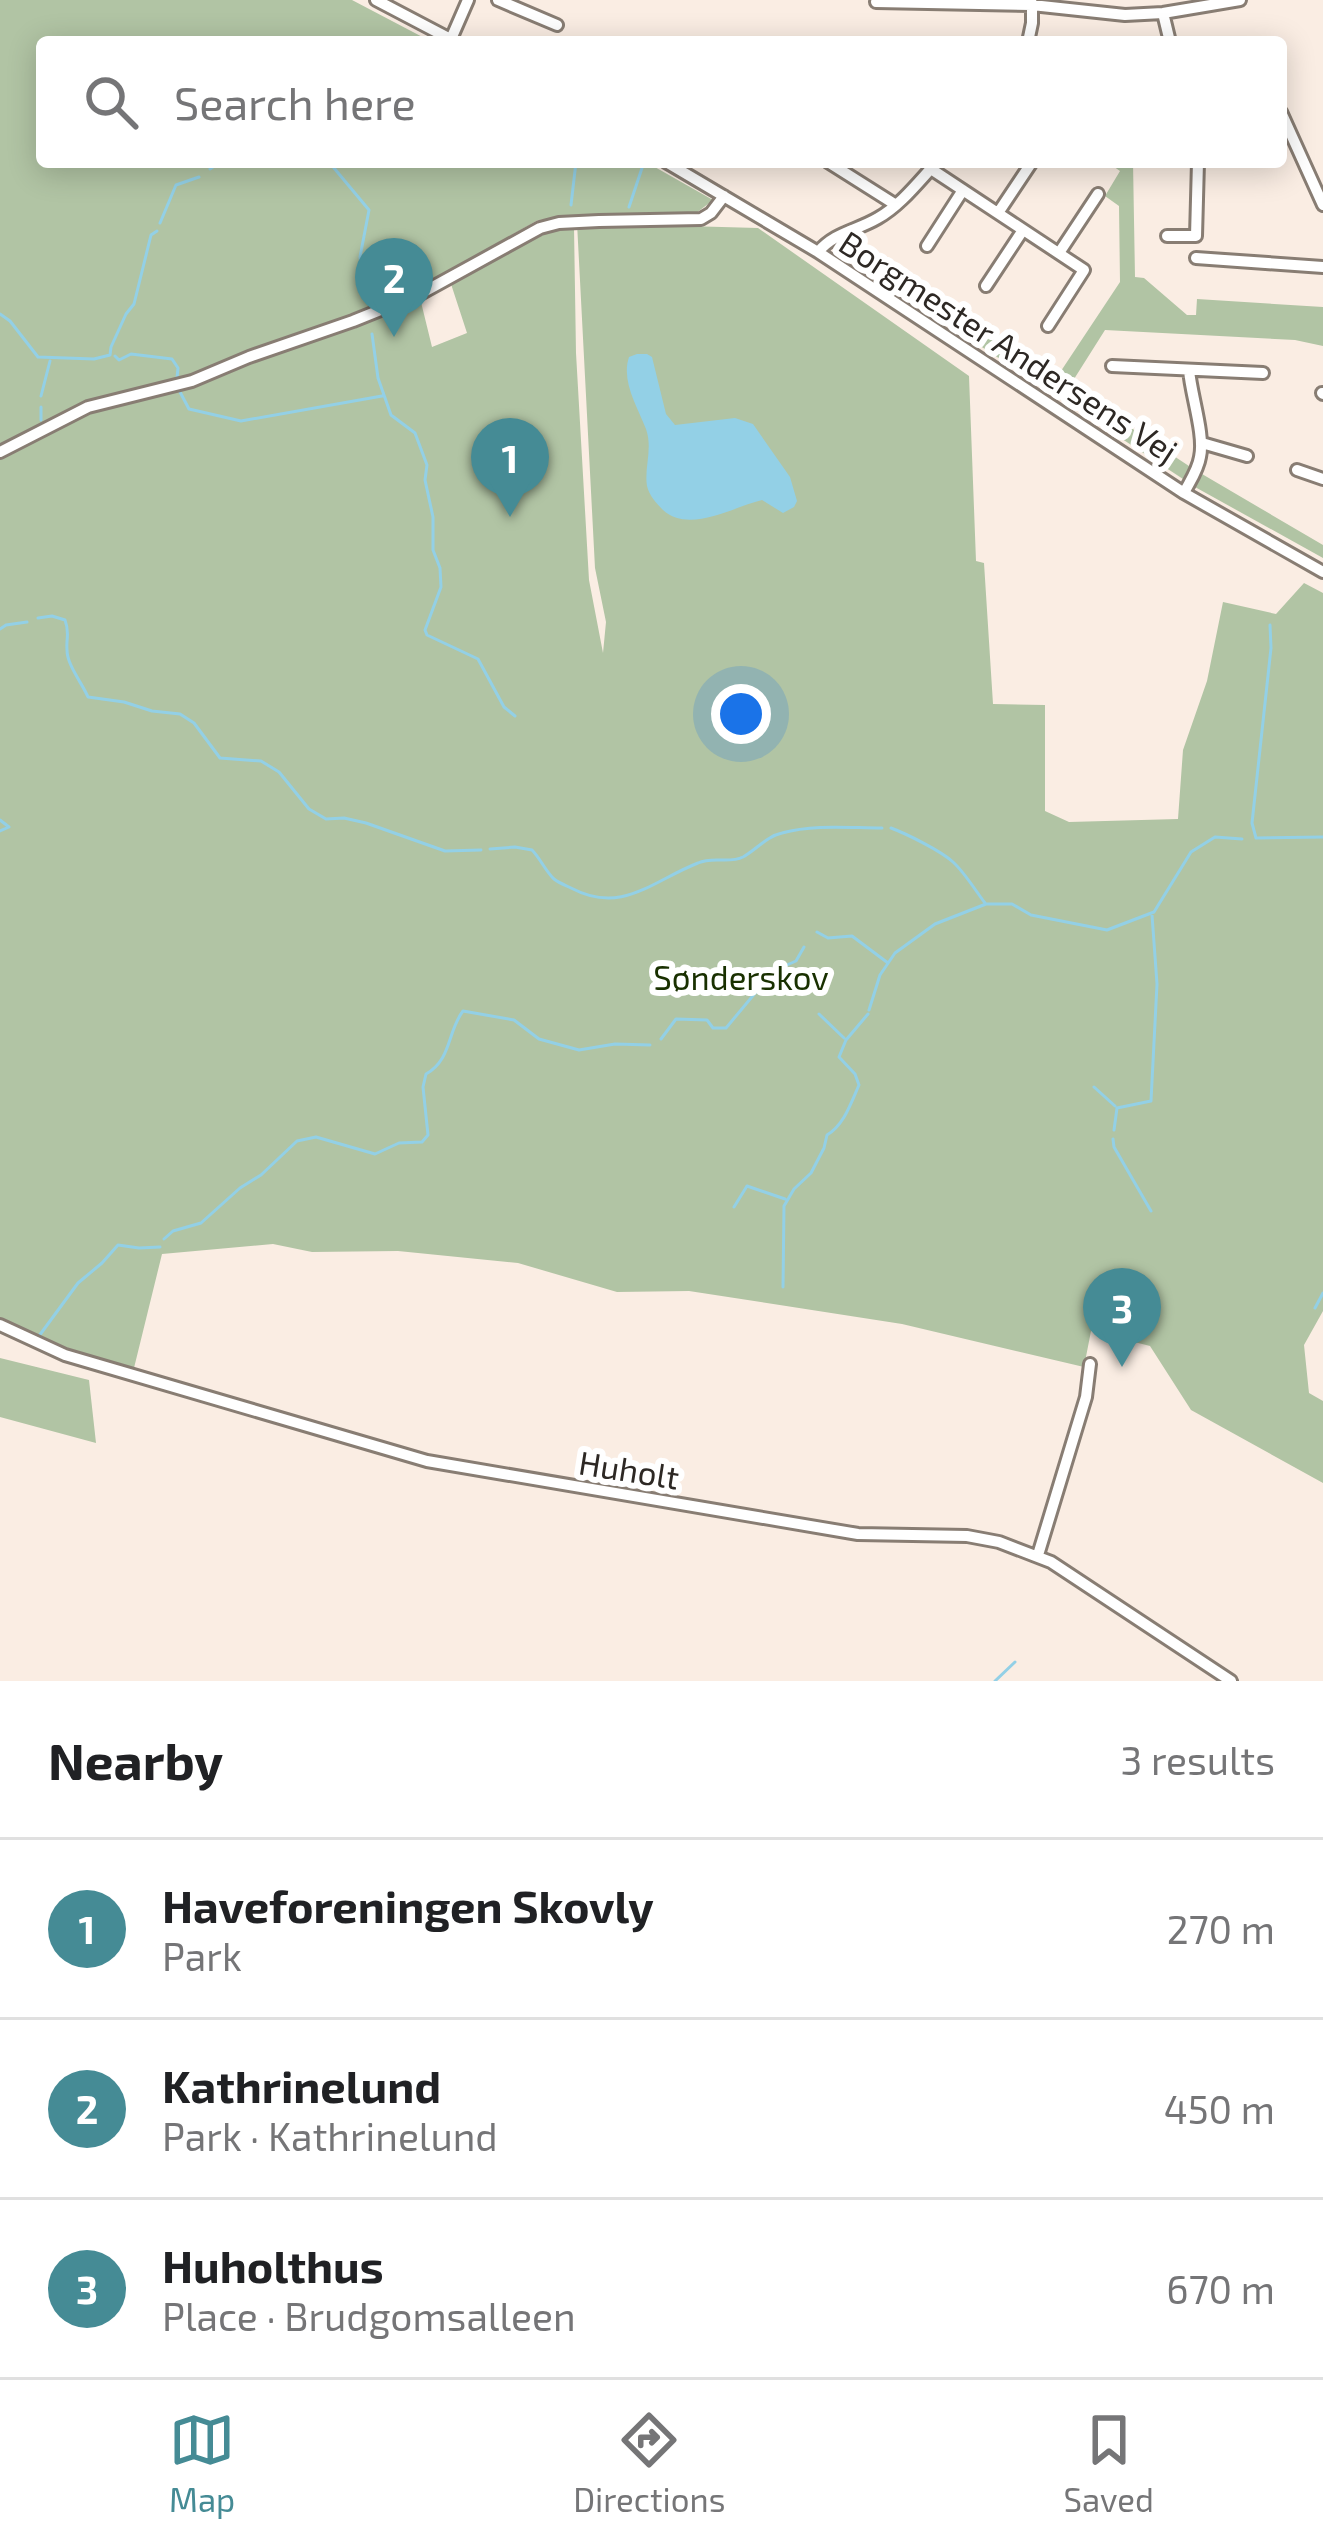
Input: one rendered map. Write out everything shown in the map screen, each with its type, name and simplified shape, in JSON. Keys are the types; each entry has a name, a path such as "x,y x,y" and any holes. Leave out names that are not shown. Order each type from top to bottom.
{"street":[{"path":"376,0 444,36"},
{"path":"455,36 468,0"},
{"path":"498,0 557,25"},
{"path":"876,2 1079,5 1125,15 1240,0"},
{"path":"1029,36 1032,3"},
{"path":"1163,13 1169,36"},
{"path":"1287,125 1323,205"},
{"name":"Borgmester Andersens Vej","path":"676,168 818,252 1184,493 1323,572"},
{"path":"837,168 896,205"},
{"path":"818,252 828,240 896,205 931,168"},
{"path":"937,168 1084,270 1048,326"},
{"path":"998,213 1027,168"},
{"path":"1167,236 1196,236 1198,168"},
{"path":"927,246 963,190"},
{"path":"1059,253 1098,194"},
{"path":"0,452 88,406 192,381 420,294 540,228 599,220 701,219 724,196"},
{"path":"986,286 1023,230"},
{"path":"1196,260 1323,267"},
{"path":"1112,366 1263,373"},
{"path":"1184,493 1199,462 1202,443 1189,370"},
{"path":"1202,443 1247,456"},
{"path":"1297,470 1323,479"},
{"name":"Huholt","path":"0,1325 65,1355 427,1461 858,1534 968,1536 999,1542 1038,1555 1231,1681"},
{"path":"1038,1555 1086,1397 1090,1364"}],"green space":[{"name":"Sønderskov","path":"0,0 352,0 421,36 36,36 36,168 657,168 713,200 683,217 616,214 538,220 417,289 404,249 374,264 369,306 373,318 421,302 432,347 467,333 451,284 537,235 574,227 589,580 603,653 606,622 595,568 577,223 758,228 969,376 976,561 984,563 993,704 1045,705 1045,811 1069,822 1178,819 1183,750 1207,681 1223,602 1276,614 1304,583 1323,593 1323,1311 1304,1345 1309,1393 1323,1401 1323,1483 1191,1410 1150,1346 1091,1331 1084,1367 902,1324 689,1291 617,1292 518,1263 398,1251 312,1252 273,1244 162,1254 134,1368 67,1348 0,1318"},
{"path":"1116,168 1133,168 1135,277 1144,278 1187,315 1196,315 1197,299 1323,307 1323,346 1295,340 1105,330 1069,387 1192,468 1183,479 857,265 848,250 1060,381 1057,377 1120,282 1119,206 1105,196 1120,171"},
{"path":"1202,474 1323,545 1323,558 1195,487"},
{"path":"0,1358 89,1380 96,1443 0,1417"}],"water":[{"path":"629,357 652,357 666,414 675,425 735,418 753,424 790,477 797,501 794,507 783,513 762,500 711,517 685,520 663,510 647,486 648,436 628,384"}],"waterway":[{"path":"334,168 369,210 360,257 366,301"},
{"path":"571,205 575,168"},
{"path":"629,207 642,168"},
{"path":"160,223 176,185 199,177"},
{"path":"0,314 38,357 110,355 134,304 151,235 157,231"},
{"path":"372,334 378,378 391,415 415,433 427,465 433,550 441,587 425,630 478,659 504,707 515,716"},
{"path":"115,356 119,360 131,354 172,359 177,378"},
{"path":"41,396 50,361"},
{"path":"180,392 189,409 241,421 382,396"},
{"path":"41,407 41,420"},
{"path":"38,618 65,620 68,656 88,697 180,714 194,723 220,758 261,761 279,772 309,809 326,819 366,823 445,851 481,850"},
{"path":"0,629 27,622"},
{"path":"1270,625 1252,823 1256,838 1323,837"},
{"path":"0,820 9,827 0,831"},
{"path":"490,849 532,850 556,880 606,898 636,892 704,861 738,859 782,833 819,827 882,828"},
{"path":"891,828 948,858 985,903"},
{"path":"869,1010 880,975 895,953 935,924 986,904 1012,904 1031,915 1107,930 1154,912 1191,852 1215,837 1242,839"},
{"path":"1114,1130 1117,1108 1151,1101 1157,984 1152,915"},
{"path":"817,932 828,938 852,936 888,963"},
{"path":"661,1039 676,1019 707,1020 713,1028 726,1028 761,986 776,979 780,968 796,961 804,947"},
{"path":"164,1239 173,1231 201,1223 297,1141 316,1137 375,1154 399,1143 422,1142 428,1135 426,1074 445,1053 463,1011 514,1020 539,1039 579,1050 650,1045"},
{"path":"819,1014 844,1038"},
{"path":"783,1287 784,1206 811,1173 827,1135 853,1099 859,1085 839,1057 846,1040 868,1014"},
{"path":"1094,1087 1115,1106"},
{"path":"1113,1139 1151,1211"},
{"path":"734,1207 747,1186 785,1199"},
{"path":"39,1336 78,1283 118,1245 160,1247"},
{"path":"1315,1308 1323,1293"},
{"path":"995,1681 1015,1662"}],"place":[{"name":"Kathrinelund","path":"394,337"},
{"name":"Haveforeningen Skovly","path":"510,517"},
{"name":"Huholthus","path":"1122,1367"}]}
